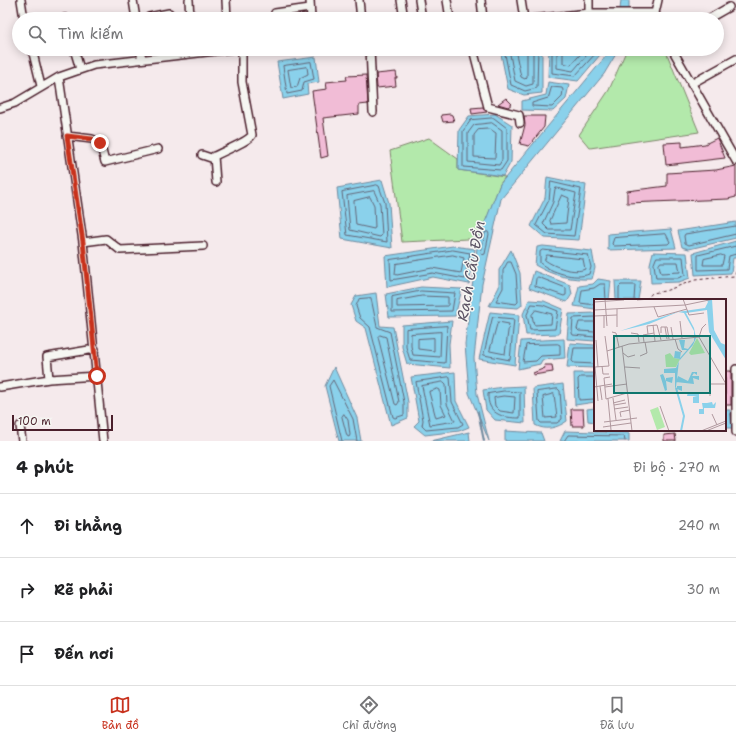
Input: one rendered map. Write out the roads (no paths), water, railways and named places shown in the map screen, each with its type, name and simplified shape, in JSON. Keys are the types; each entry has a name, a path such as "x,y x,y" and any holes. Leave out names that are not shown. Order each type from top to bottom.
{"street":[{"path":"20,0 23,12"},
{"path":"133,0 135,12"},
{"path":"189,0 190,12"},
{"path":"226,0 227,12"},
{"path":"359,0 360,12"},
{"path":"401,0 403,12"},
{"path":"419,0 421,12"},
{"path":"447,0 449,12"},
{"path":"481,0 483,12"},
{"path":"521,0 523,12"},
{"path":"589,0 589,12"},
{"path":"656,12 658,0"},
{"path":"279,12 310,4"},
{"path":"720,12 729,7"},
{"path":"34,56 41,86"},
{"path":"76,56 80,69"},
{"path":"0,108 15,104 41,86 80,69 112,62 155,56"},
{"path":"202,155 211,158 234,145 249,140 252,135 242,82 242,56"},
{"path":"370,56 373,112"},
{"path":"475,56 488,107 519,115 520,123"},
{"path":"676,56 736,162"},
{"path":"691,84 736,59"},
{"path":"59,77 83,242 97,376 102,441"},
{"path":"67,136 92,139 100,143 105,162 158,149"},
{"path":"214,156 216,182"},
{"path":"83,242 106,239 120,250 203,246"},
{"path":"48,379 47,356 94,349"},
{"path":"736,369 736,432"},
{"path":"0,387 48,379 97,376"},
{"path":"20,426 22,441"}],"water":[{"path":"621,0 629,0 629,12 620,12"},
{"path":"501,56 542,56 542,93 524,95 508,89"},
{"path":"549,56 599,56 578,81 548,77"},
{"path":"606,56 615,56 604,74 501,199 482,284 474,358 477,394 489,441 469,393 465,344 478,240 500,184"},
{"path":"316,57 319,82 307,84 308,94 283,99 277,62"},
{"path":"548,82 569,85 566,99 553,111 522,110 522,101 546,95"},
{"path":"495,114 512,125 511,162 503,176 458,170 459,130 469,116"},
{"path":"547,177 586,185 579,240 545,238 531,226 545,198"},
{"path":"382,180 389,203 392,248 342,239 337,188"},
{"path":"736,222 736,238 689,249 682,247 678,231"},
{"path":"671,229 676,248 608,250 608,234"},
{"path":"736,241 736,258 733,258 731,273 695,275 693,253"},
{"path":"453,246 475,249 469,284 433,277 387,287 385,256"},
{"path":"543,246 592,251 595,268 592,279 577,279 562,276 549,272 535,265 537,247"},
{"path":"511,250 520,273 522,305 518,308 489,306 499,287 499,270"},
{"path":"653,252 687,253 690,278 679,282 651,283 650,264"},
{"path":"534,271 570,285 572,294 567,302 529,288"},
{"path":"598,279 611,281 609,299 594,299 594,309 574,306 579,286 593,284"},
{"path":"615,281 641,281 638,299 616,299"},
{"path":"421,287 462,289 455,316 389,317 386,294"},
{"path":"376,293 380,326 393,327 408,402 408,418 391,425 366,328 356,321 351,305 356,296"},
{"path":"529,300 544,301 563,309 559,334 526,335 523,314"},
{"path":"490,312 519,315 515,365 479,359"},
{"path":"594,313 594,341 567,339 569,314"},
{"path":"452,321 449,344 450,368 407,364 402,347 402,325"},
{"path":"564,339 565,358 542,360 540,364 518,369 521,341"},
{"path":"570,343 594,345 594,368 567,367"},
{"path":"334,367 357,418 361,441 339,441 325,386"},
{"path":"455,372 456,401 469,427 459,431 425,435 414,426 419,421 411,377"},
{"path":"574,373 594,373 594,402 575,405"},
{"path":"563,384 567,421 551,428 543,428 535,425 533,388"},
{"path":"524,386 525,423 495,420 486,410 483,390"},
{"path":"594,408 594,422 588,421 587,409"},
{"path":"726,410 730,410 732,428 726,428"},
{"path":"505,431 541,433 544,441 505,441"},
{"path":"565,431 629,433 629,441 560,441"},
{"path":"469,432 470,441 431,441"}],"waterway":[{"name":"Rạch Cầu Đồn","path":"478,412 484,441"}]}
